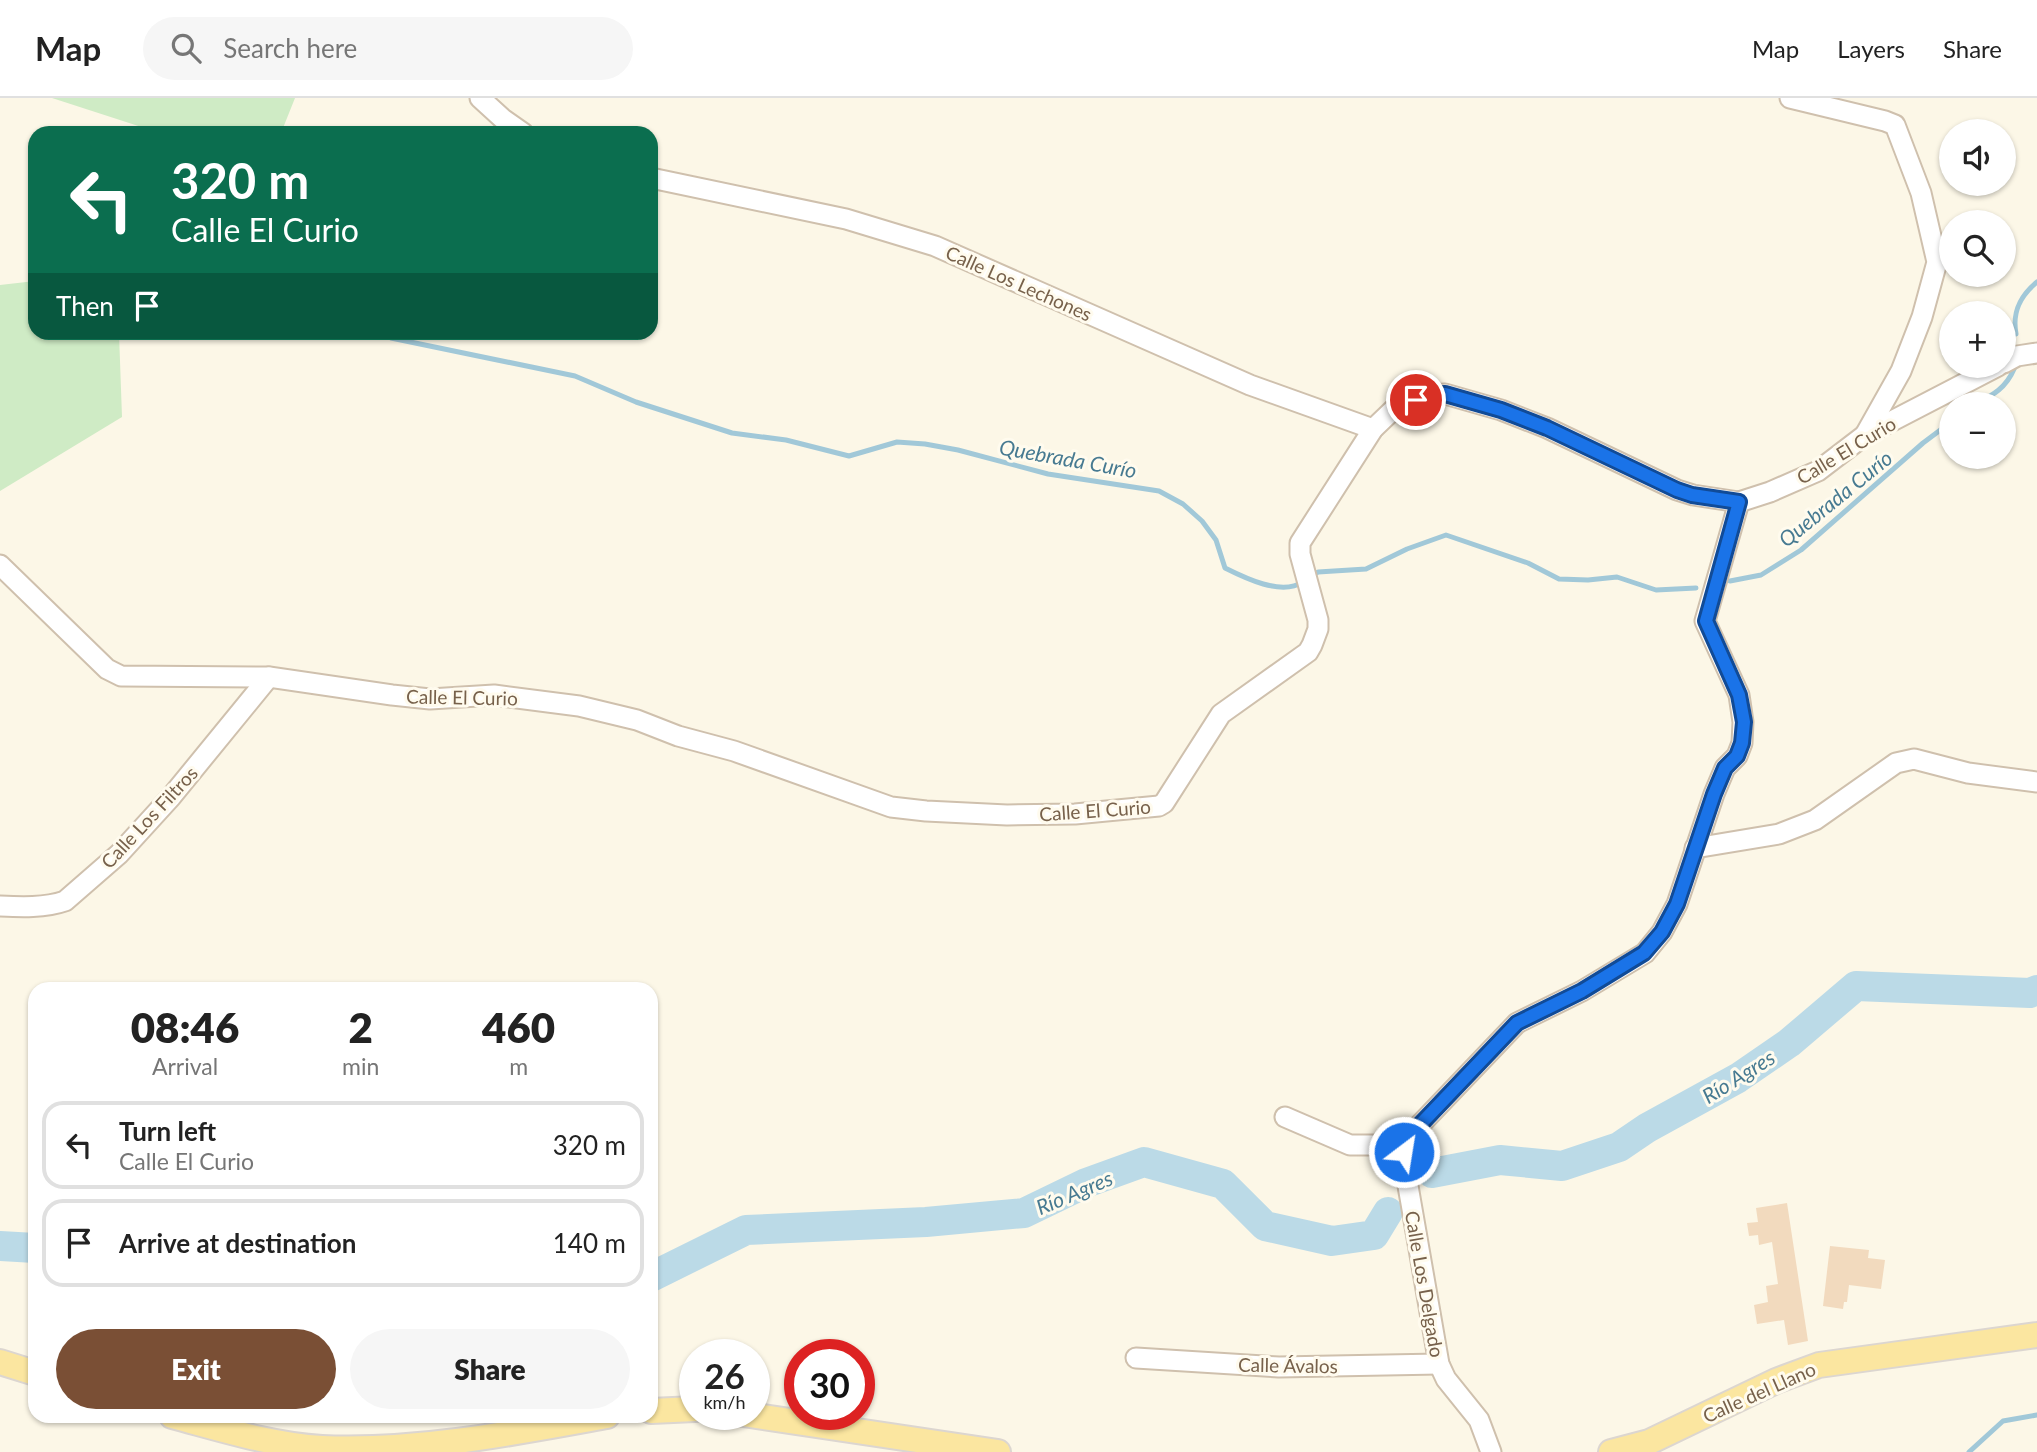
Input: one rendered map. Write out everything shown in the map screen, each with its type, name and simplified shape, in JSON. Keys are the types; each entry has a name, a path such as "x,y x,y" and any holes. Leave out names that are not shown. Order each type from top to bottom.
{"main road":[{"name":"Calle del Llano","path":"1611,1452 1649,1442 1776,1381 1819,1365 2037,1335"},
{"path":"0,1362 28,1371"},
{"path":"658,1410 679,1409"},
{"path":"770,1418 998,1452"},
{"path":"190,1423 244,1444 375,1449 430,1444 568,1423"}],"street":[{"path":"480,98 513,126"},
{"path":"1790,98 1895,125 1920,193 1937,262 1922,317 1902,371 1865,435"},
{"name":"Calle Los Lechones","path":"658,179 846,219 935,246 1250,385 1373,429"},
{"path":"2016,357 2037,353"},
{"name":"Calle El Curio","path":"268,677 430,699 494,695 579,706 637,720 678,736 734,751 891,807 1007,815 1075,814 1159,806 1167,800 1221,714 1308,652 1317,635 1318,620 1300,554 1300,543 1373,429 1395,408 1431,395 1445,394 1481,403 1547,428 1677,490 1739,502 1818,471 1865,435 1975,378"},
{"path":"1285,1117 1350,1145 1406,1145 1416,1129 1517,1023 1582,991 1644,953 1662,932 1677,904 1725,768 1737,756 1742,743 1744,722 1739,695 1706,621 1739,502"},
{"path":"0,565 107,669 121,676 268,677"},
{"name":"Calle Los Filtros","path":"0,906 45,905 65,901 119,854 154,816 268,677"},
{"path":"1695,848 1779,834 1815,820 1896,763 1914,759 1968,773 2037,782"},
{"name":"Calle Los Delgado","path":"1406,1145 1404,1163 1439,1364 1446,1379 1479,1420 1491,1452"},
{"name":"Calle Ávalos","path":"1136,1358 1279,1367 1439,1364"}],"green space":[{"path":"52,98 295,98 284,126 138,126"},
{"path":"28,282 28,340 119,340 122,417 0,491 0,285"}],"building":[{"path":"1787,1203 1808,1341 1788,1345 1784,1320 1757,1324 1754,1305 1768,1302 1766,1286 1778,1284 1772,1242 1759,1245 1758,1235 1749,1236 1747,1223 1758,1222 1756,1208"},
{"path":"1830,1246 1869,1250 1868,1258 1885,1260 1881,1289 1849,1285 1847,1302 1844,1302 1843,1309 1823,1306"}],"waterway":[{"name":"Quebrada Curío","path":"2016,312 2026,293 2037,282"},
{"name":"Quebrada Curío","path":"401,340 575,376 636,402 732,433 786,440 849,456 897,442 925,444 1048,474 1159,491 1183,504 1202,521 1216,540 1225,568 1253,581 1274,586 1294,586 1303,582"},
{"name":"Quebrada Curío","path":"1996,392 2009,378"},
{"name":"Quebrada Curío","path":"1730,581 1761,575 1801,550 1939,431"},
{"name":"Quebrada Curío","path":"1311,577 1318,572 1366,569 1407,549 1446,535 1528,563 1559,579 1617,577 1656,590 1696,588"},
{"name":"Río Agres","path":"1432,1173 1500,1160 1562,1166 1619,1147 1647,1128 1738,1078 1789,1043 1856,986 2030,993 2037,990"},
{"name":"Río Agres","path":"658,1274 746,1230 926,1222 1024,1213 1086,1183 1144,1162 1223,1184 1265,1226 1332,1241 1374,1235 1388,1212"},
{"name":"Río Agres","path":"0,1246 28,1248"},
{"path":"1969,1452 2003,1421 2037,1415"}],"route":[{"path":"1404,1152 1416,1129 1517,1023 1582,991 1632,961 1644,953 1662,932 1685,885 1714,794 1725,768 1740,750 1744,733 1739,695 1706,621 1739,502 1677,490 1547,428 1481,403 1445,394 1416,400"}]}
